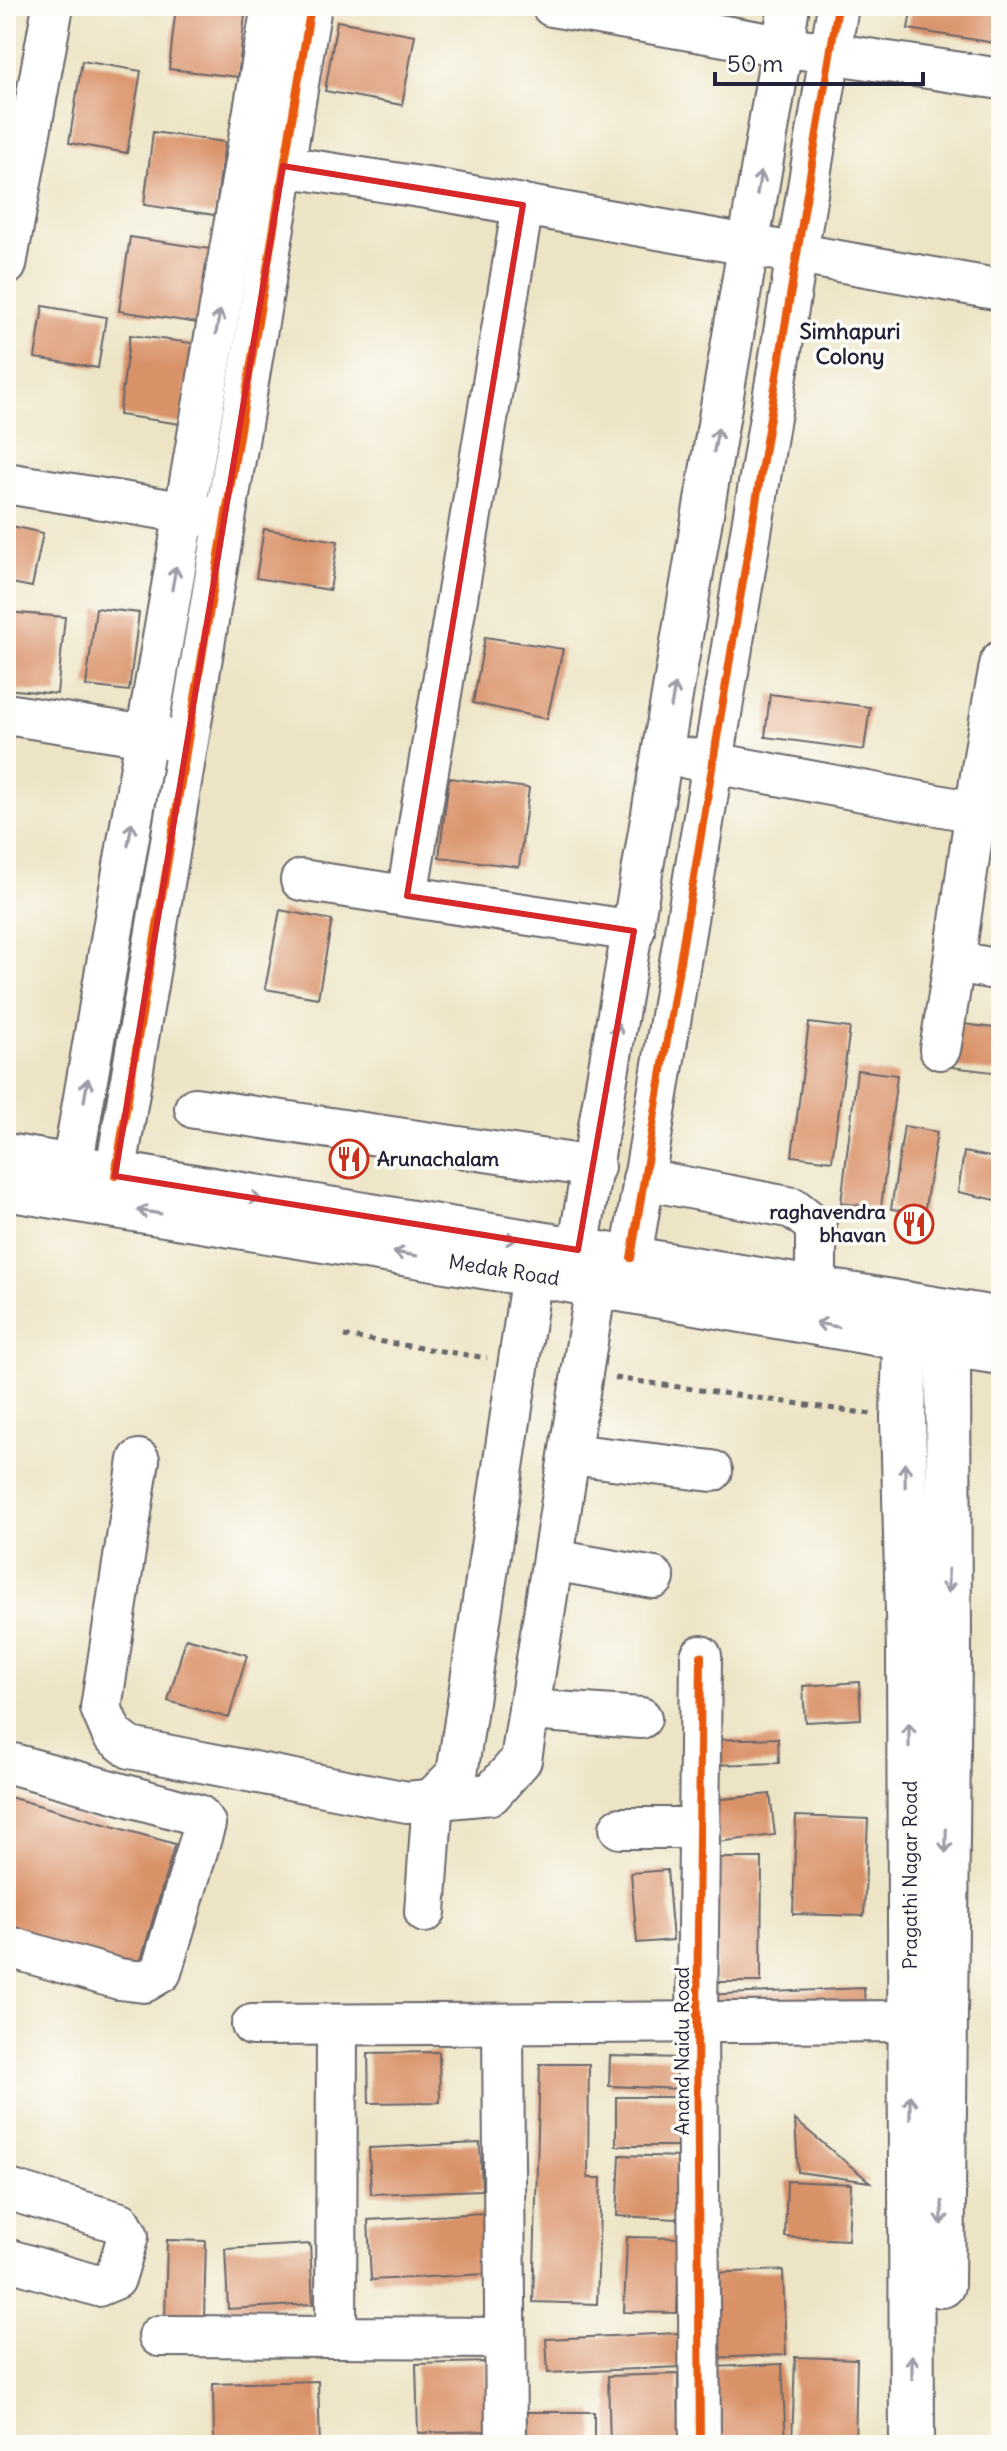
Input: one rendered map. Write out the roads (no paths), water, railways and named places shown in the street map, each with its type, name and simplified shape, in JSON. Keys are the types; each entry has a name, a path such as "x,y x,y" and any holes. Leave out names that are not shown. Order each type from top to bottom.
{"main road":[{"name":"Medak Road","path":"6,1156 587,1267 905,1321 949,1327 1001,1320"},
{"name":"Medak Road","path":"6,1188 532,1274 631,1258 816,1289 905,1321"},
{"name":"Pragathi Nagar Road","path":"905,1321 903,1418 909,1653 891,2021 912,2445"},
{"name":"Medak Road","path":"949,1327 1001,1352"},
{"name":"Pragathi Nagar Road","path":"943,2445 941,2240 949,1656 949,1327"}],"street":[{"path":"6,265 53,6"},
{"path":"115,1176 224,519 264,163 272,6"},
{"path":"72,1167 185,513 264,163 311,6"},
{"path":"552,6 782,46 1001,79"},
{"path":"139,1460 101,1708 112,1734 130,1748 407,1802 491,1794 521,1760 570,1454 594,1167 789,6"},
{"path":"631,1258 838,6"},
{"path":"264,163 523,205 1001,290"},
{"path":"407,896 523,205"},
{"path":"6,483 224,519"},
{"path":"940,1049 988,815 1000,671"},
{"path":"6,714 187,743"},
{"path":"663,754 988,815"},
{"path":"301,880 634,931"},
{"path":"956,962 1001,970"},
{"path":"608,1085 657,1093"},
{"path":"195,1108 594,1167"},
{"path":"643,1179 793,1208 816,1226 816,1289"},
{"path":"425,1912 433,1798 457,1774 532,1274"},
{"path":"570,1454 712,1471"},
{"path":"553,1560 654,1578"},
{"name":"Anand Naidu Road","path":"700,2445 697,2022 701,1656"},
{"path":"529,1710 641,1718"},
{"path":"6,1762 198,1815 205,1824 161,1972 144,1982 119,1979 6,1946"},
{"path":"620,1828 700,1828"},
{"path":"6,1967 153,2010"},
{"name":"Anand Naidu Road","path":"252,2025 891,2021"},
{"path":"503,2024 506,2445"},
{"path":"336,2337 337,2025"},
{"path":"6,2189 121,2223 128,2236 115,2279 98,2286 6,2259"},
{"path":"159,2336 505,2338"}],"place":[{"name":"Arunachalam","path":"349,1159"},
{"name":"raghavendra bhavan","path":"914,1224"}],"district":[{"name":"Simhapuri Colony","path":"850,344"}]}
